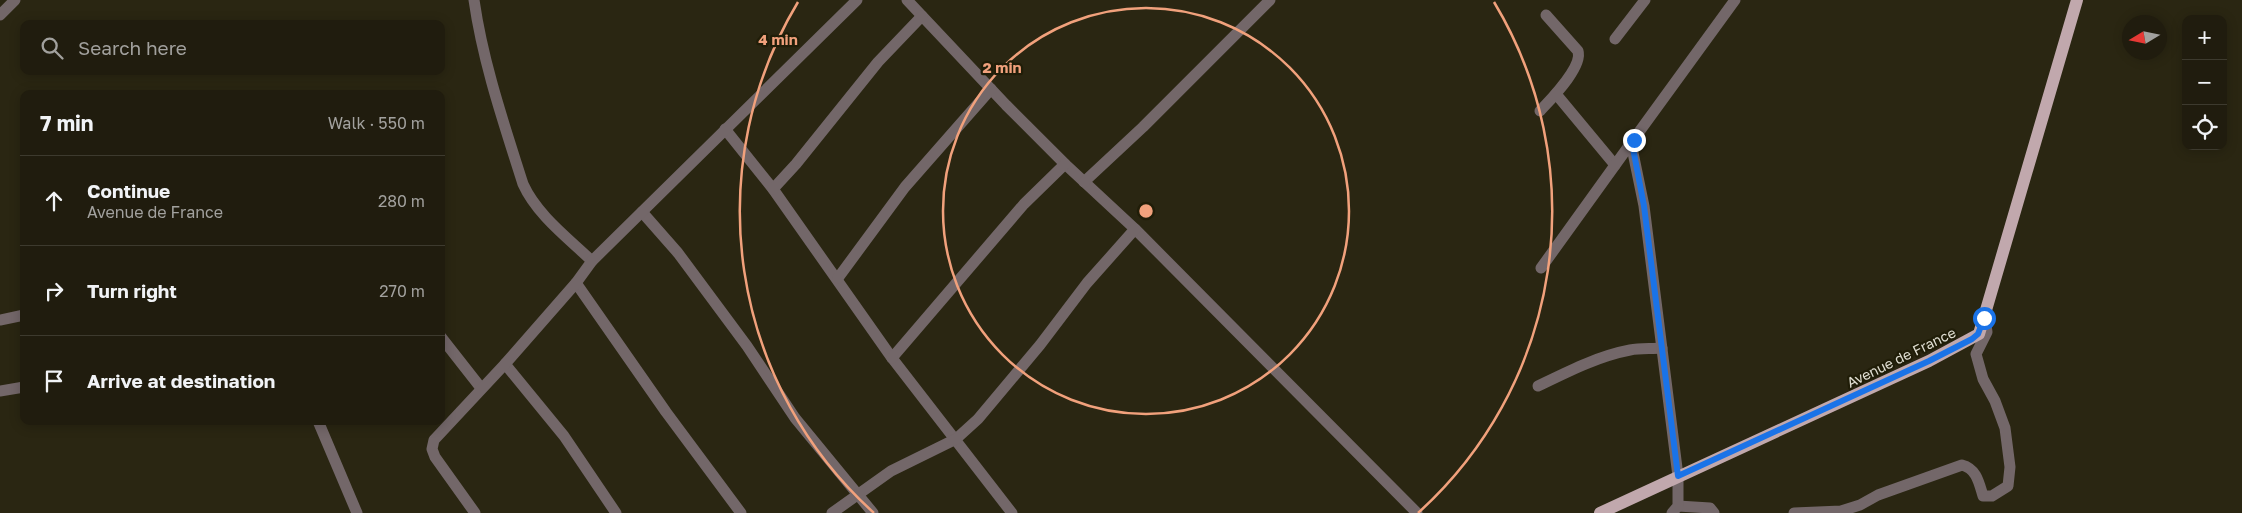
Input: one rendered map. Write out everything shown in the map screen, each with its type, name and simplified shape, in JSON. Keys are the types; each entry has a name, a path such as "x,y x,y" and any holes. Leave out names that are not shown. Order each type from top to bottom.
{"main road":[{"name":"Avenue de France","path":"1600,513 1911,369 1972,339 1978,334 2077,0"}],"street":[{"path":"0,15 15,0"},
{"path":"474,0 479,34 494,93 526,190 552,224 592,261"},
{"path":"475,513 435,457 432,449 434,440 505,364 576,283 592,261 857,0"},
{"path":"908,0 991,89 1065,164 1135,228 1417,513"},
{"path":"1084,182 1143,127 1270,0"},
{"path":"1615,39 1645,0"},
{"path":"1541,268 1735,0"},
{"path":"773,189 814,142 878,62 922,16"},
{"path":"1540,111 1556,94 1577,64 1579,54 1546,16"},
{"path":"838,278 905,187 991,89"},
{"path":"1556,94 1614,165"},
{"path":"725,129 773,189 838,278 892,358 1012,513"},
{"path":"1632,143 1644,206 1678,476 1675,510 1710,508 1714,513"},
{"path":"892,358 1024,204 1065,164"},
{"path":"642,212 678,252 747,346 799,423 859,493 873,513"},
{"path":"832,513 891,470 956,439 982,416 1040,345 1087,283 1135,228"},
{"path":"576,283 666,412 741,513"},
{"path":"0,317 20,315"},
{"path":"1799,513 1841,510 1860,505 1878,495 1962,465 1970,467 1978,477 1984,496 1992,496 2008,486 2010,467 2005,428 1995,401 1983,379 1976,354 1987,332 1984,318"},
{"path":"445,342 481,388"},
{"path":"1538,386 1566,372 1609,356 1632,350 1662,348"},
{"path":"505,364 564,436 616,513"},
{"path":"0,391 20,388"},
{"path":"320,425 357,513"}],"route":[{"path":"1634,140 1632,143 1644,206 1678,476 1929,361 1972,339 1978,334 1984,318"}]}
